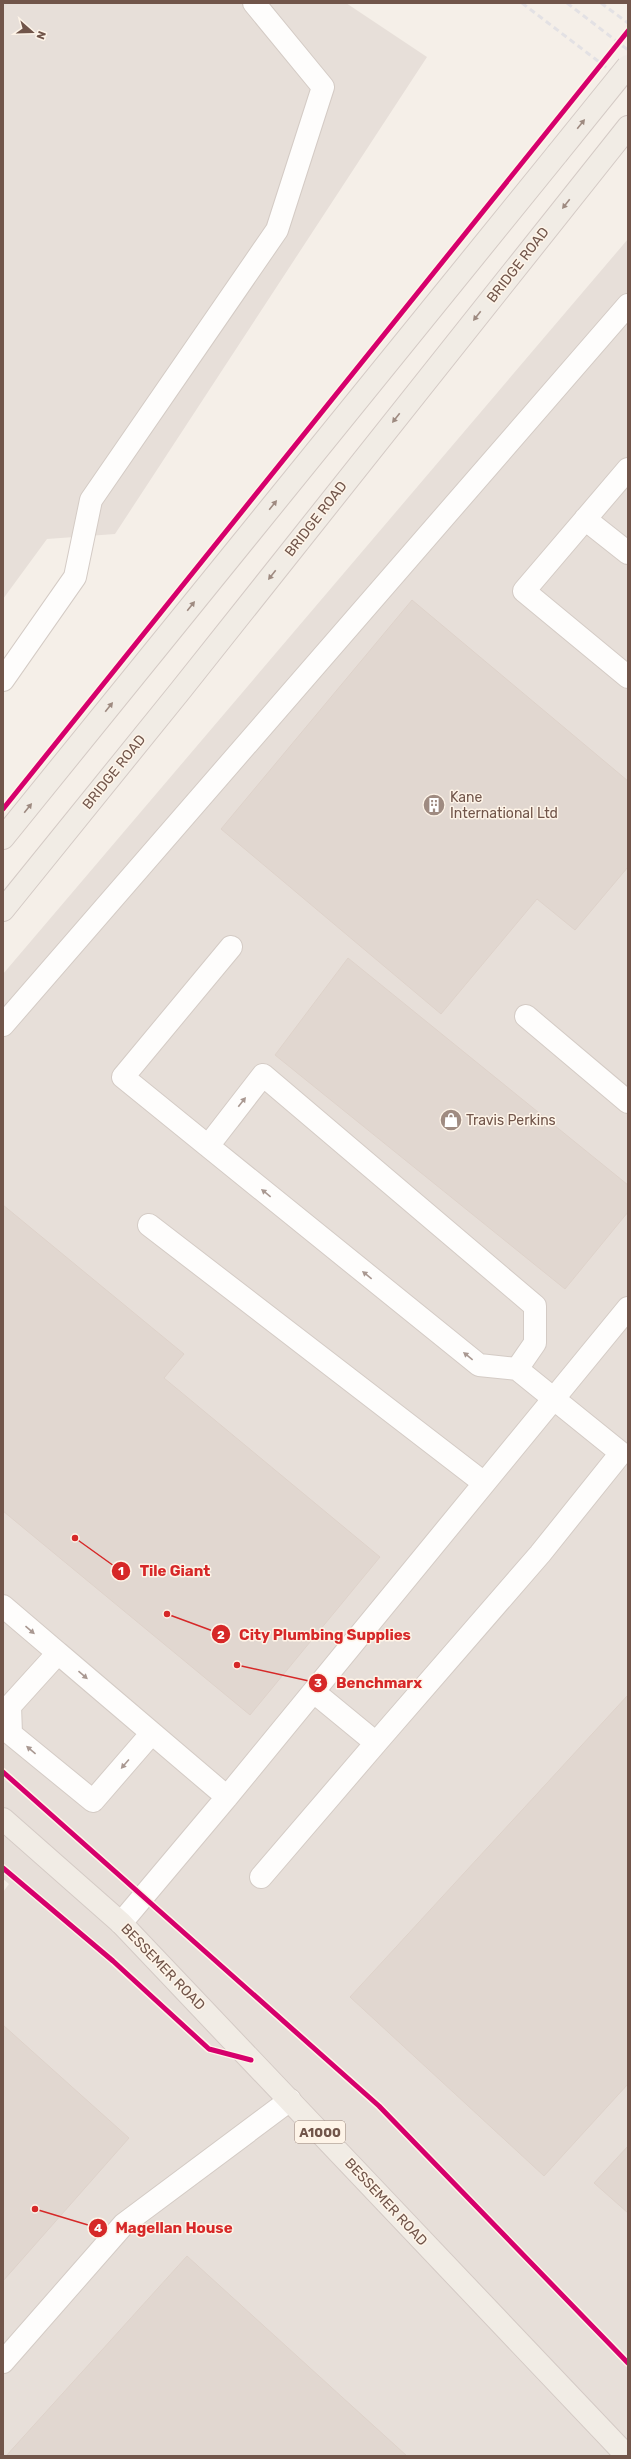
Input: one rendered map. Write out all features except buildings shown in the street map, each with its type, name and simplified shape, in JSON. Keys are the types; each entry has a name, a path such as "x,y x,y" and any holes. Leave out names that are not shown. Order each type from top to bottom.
{"main road":[{"path":"3,838 628,66"},
{"name":"BRIDGE ROAD","path":"3,910 185,684 628,127"},
{"name":"BESSEMER ROAD","path":"3,1819 121,1923 627,2456"}],"lane":[{"path":"3,680 75,577 91,500 277,230 323,87 254,3"},
{"path":"3,1025 628,306"},
{"path":"628,469 524,591 628,677"},
{"path":"585,519 628,553"},
{"path":"230,947 122,1077 479,1365 517,1369 621,1453 540,1554 260,1877"},
{"path":"526,1016 628,1102"},
{"path":"208,1146 263,1075 535,1306 535,1343 517,1369"},
{"path":"149,1225 484,1483"},
{"path":"121,1923 228,1797 628,1308"},
{"path":"3,1606 151,1734 228,1797"},
{"path":"58,1653 7,1703 11,1734 93,1801 151,1734"},
{"path":"314,1692 376,1743"},
{"path":"3,2362 124,2224 290,2100"}],"shaded area":[{"path":"3,3 346,3 427,57 115,534 47,539 3,599"},
{"path":"628,239 628,2456 3,2456 3,1892 9,1884 3,1879 3,974"}],"railway":[{"path":"522,3 628,84"},
{"path":"567,3 628,50"},
{"path":"601,3 628,23"}],"cycle path":[{"path":"3,809 628,31"},
{"path":"3,1772 379,2106 628,2363"},
{"path":"3,1868 113,1961 209,2049 251,2060"}],"place":[{"name":"Kane International Ltd","path":"434,805"},
{"name":"Travis Perkins","path":"451,1120"},
{"name":"Tile Giant","path":"75,1538"},
{"name":"City Plumbing Supplies","path":"167,1614"},
{"name":"Benchmarx","path":"237,1665"},
{"name":"Magellan House","path":"35,2209"}]}
